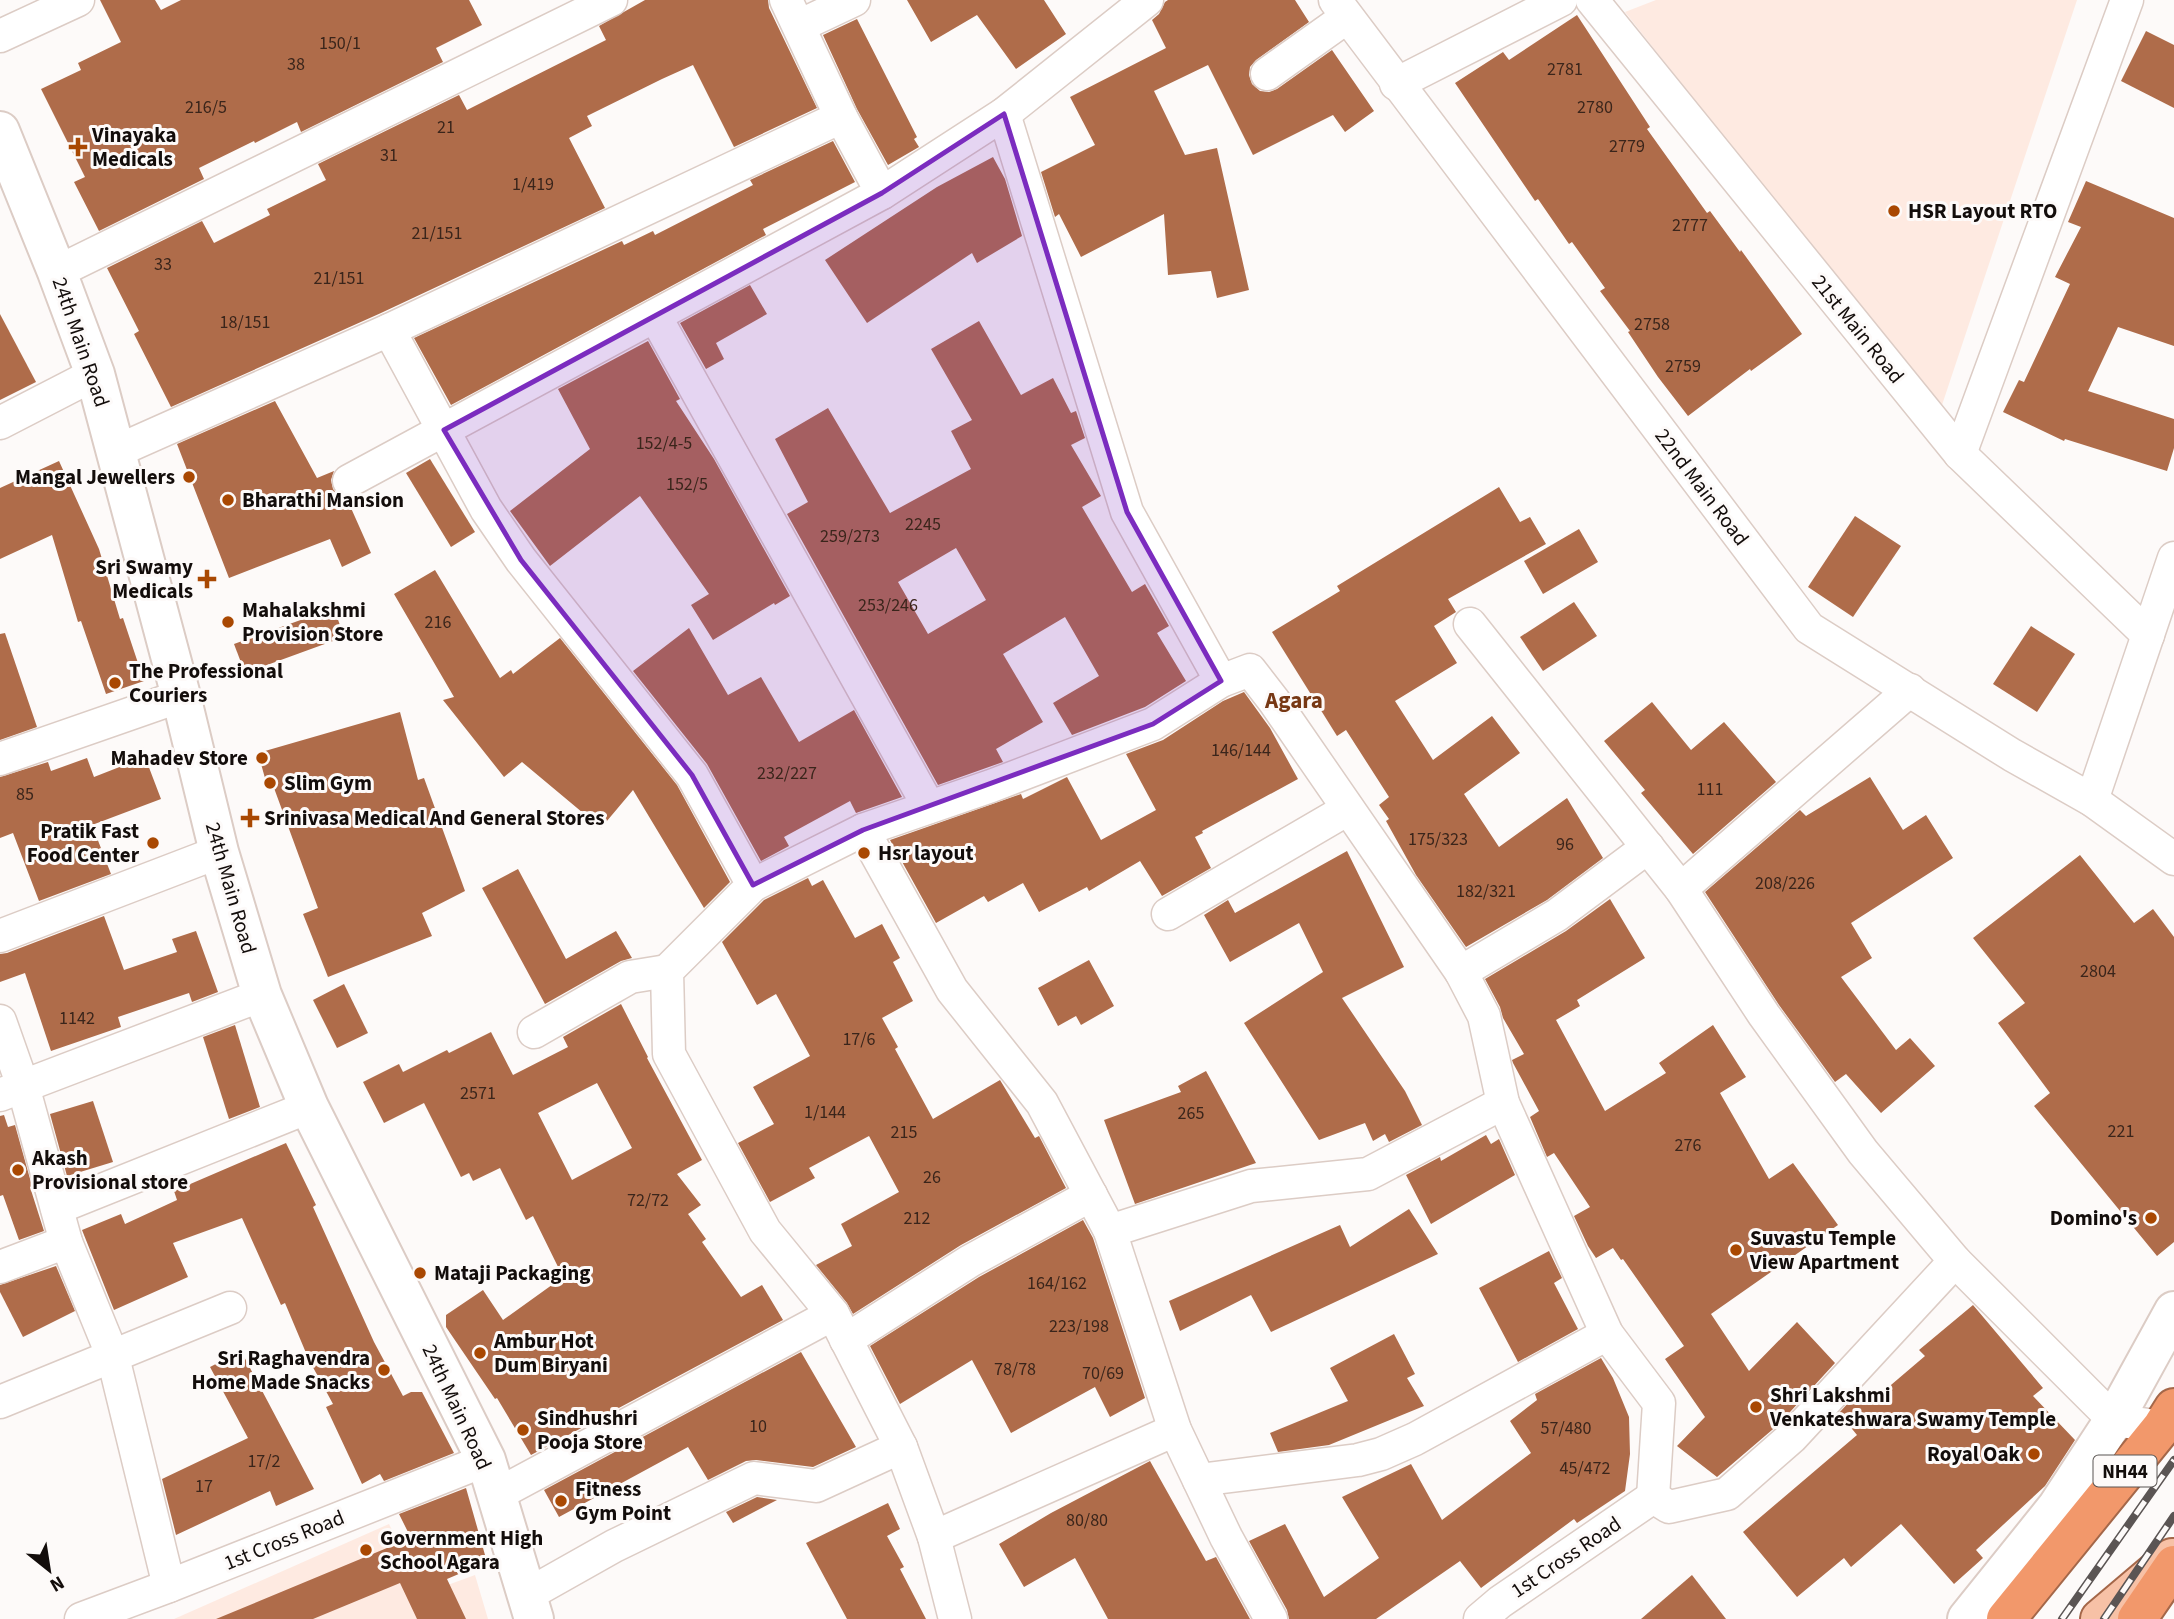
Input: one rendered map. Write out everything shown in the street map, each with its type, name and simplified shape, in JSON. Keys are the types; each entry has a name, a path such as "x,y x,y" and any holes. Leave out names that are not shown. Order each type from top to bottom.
{"highway":[{"name":"NH44","path":"2006,1619 2168,1417"},
{"path":"2137,1619 2174,1565"}],"main road":[{"path":"2100,1619 2174,1557"}],"street":[{"path":"0,36 78,0"},
{"path":"57,272 611,0"},
{"path":"854,0 792,13 841,117 882,193"},
{"path":"349,481 882,193 1004,114 1147,0"},
{"path":"1396,84 1561,0"},
{"name":"21st Main Road","path":"1592,0 1960,454 2148,635"},
{"path":"1960,454 2127,0"},
{"path":"1267,74 1341,8"},
{"name":"22nd Main Road","path":"1341,8 1809,628 2012,755 2092,800 2174,859"},
{"path":"1004,114 1127,512 1221,681"},
{"path":"117,451 389,330 841,117"},
{"name":"24th Main Road","path":"0,131 95,374 181,696 219,852 262,995 309,1107 491,1477 530,1607"},
{"path":"655,316 929,807"},
{"path":"389,330 486,509 521,560 692,775 753,885"},
{"path":"0,422 95,374"},
{"path":"2092,800 2174,558"},
{"path":"1471,624 1681,889 1764,1015 1863,1152 1955,1261 2114,1420 2168,1417"},
{"path":"534,1032 630,977 667,971 753,885 863,830 1153,724 1221,681 1250,670 1461,972 1484,1016 1503,1103 1606,1334 1659,1403 1653,1497 1670,1507 1727,1494 1792,1437 1955,1261"},
{"path":"1681,889 1910,690"},
{"path":"0,759 181,696"},
{"path":"1168,914 1348,809"},
{"path":"863,830 952,990 1042,1103 1110,1231 1175,1430 1226,1537 1271,1619"},
{"path":"1461,972 1557,915 1648,847"},
{"path":"0,936 219,852"},
{"path":"667,971 669,1054 765,1231 839,1327 901,1447 934,1537 955,1619"},
{"path":"12,1091 262,995"},
{"path":"0,1021 12,1091 57,1208 66,1242 113,1357 169,1586"},
{"path":"1110,1231 1251,1186 1368,1174 1503,1103"},
{"path":"57,1208 309,1107"},
{"name":"1st Cross Road","path":"81,1619 169,1586 491,1477 839,1327 970,1261 1091,1195"},
{"path":"0,1267 66,1242"},
{"path":"0,1402 230,1308"},
{"path":"1967,1619 2057,1507 2114,1420 2174,1311"},
{"path":"1199,1480 1358,1460 1381,1454 1415,1439 1606,1334"},
{"path":"934,1537 1175,1430"},
{"path":"530,1607 614,1546 754,1478 816,1486 901,1447"},
{"name":"1st Cross Road","path":"1480,1619 1500,1602 1653,1497"}],"highlighted area":[{"path":"1004,114 1127,512 1221,681 1153,724 863,830 753,885 692,775 521,560 444,430 882,193"}],"shaded area":[{"name":"HSR Layout RTO","path":"1656,0 2077,0 1940,411 1625,12"},
{"name":"Government High School Agara","path":"389,1524 423,1594 475,1575 488,1619 174,1619"}],"building":[{"path":"100,0 155,0 161,10 181,0 469,0 482,25 436,48 443,62 301,132 297,122 199,168 204,179 99,231 74,182 85,177 41,89 81,70 78,63 121,42"},
{"path":"645,0 768,0 769,8 817,108 734,147 693,65 662,79 587,116 592,126 569,138 605,208 171,407 134,334 139,331 107,268 202,221 214,243 270,215 267,209 326,180 318,164 459,95 467,110 606,40 599,26"},
{"path":"907,0 1044,0 1066,34 1016,69 977,15 931,42"},
{"path":"1168,0 1295,0 1309,22 1256,60 1250,67 1252,84 1260,91 1277,89 1332,50 1374,111 1345,132 1333,115 1253,155 1208,65 1154,91 1185,155 1217,148 1249,290 1217,298 1211,271 1168,275 1164,214 1081,257 1059,214 1055,217 1041,172 1095,145 1070,97 1166,48 1152,20"},
{"path":"1577,15 1650,127 1647,129 1707,213 1710,211 1740,252 1741,250 1802,334 1688,416 1600,291 1605,288 1572,242 1569,244 1538,199 1535,201 1455,83 1503,52 1509,60"},
{"path":"857,19 917,137 914,139 919,147 888,165 857,109 823,35"},
{"path":"2146,31 2174,45 2174,108 2121,81"},
{"path":"833,141 855,182 763,229 766,235 451,405 414,338 622,241 624,245 653,231 655,235 753,185 750,180"},
{"path":"993,157 1005,179 1022,236 977,263 972,253 867,323 825,260 937,187"},
{"path":"2086,181 2174,218 2174,346 2118,327 2088,391 2174,419 2174,448 2167,471 2065,439 2064,441 2003,412 2019,380 2024,382 2070,284 2055,277 2081,227 2068,222"},
{"path":"750,285 767,314 716,343 724,359 706,369 680,323"},
{"path":"0,314 36,382 0,400"},
{"path":"979,321 1021,395 1053,378 1071,413 1076,411 1085,438 1071,445 1101,496 1082,507 1132,592 1145,584 1169,626 1157,633 1186,681 1145,707 1072,735 1053,703 1099,676 1065,617 1003,654 1043,722 996,749 1003,762 938,785 787,514 808,502 775,439 828,408 890,513 971,469 951,431 972,420 931,349","holes":["956,548 986,600 928,634 898,582"]},
{"path":"648,341 680,399 676,401 714,459 790,596 713,640 691,605 709,594 640,496 550,566 510,511 590,449 558,389"},
{"path":"275,401 317,478 334,471 331,480 333,489 339,496 347,499 371,553 342,567 330,539 229,578 177,444"},
{"path":"430,459 475,532 451,547 406,473"},
{"path":"59,461 99,549 120,619 123,618 144,681 106,694 81,621 78,622 52,535 0,559 0,488"},
{"path":"1499,487 1520,522 1530,517 1546,544 1448,599 1456,612 1434,626 1457,663 1395,701 1433,760 1492,716 1520,753 1464,794 1499,847 1567,798 1603,858 1547,900 1466,947 1416,875 1386,821 1389,819 1379,805 1389,797 1346,730 1337,736 1272,632 1340,591 1337,586"},
{"path":"1855,516 1901,546 1853,617 1808,587"},
{"path":"1579,529 1598,562 1543,594 1524,561"},
{"path":"435,570 500,678 511,670 513,674 560,638 677,785 730,882 704,908 633,790 601,828 522,762 504,777 443,700 454,697 394,594"},
{"path":"1574,602 1597,636 1543,671 1520,637"},
{"path":"334,608 344,637 245,673 234,644"},
{"path":"2031,626 2075,654 2037,712 1993,684"},
{"path":"689,628 728,695 761,677 799,742 854,710 902,797 856,813 850,801 784,837 789,846 761,861 707,764 633,671"},
{"path":"5,633 37,727 0,740 0,634"},
{"path":"1244,692 1270,728 1298,779 1195,837 1211,868 1162,896 1140,861 1089,891 1087,887 1039,912 1023,883 988,902 984,896 936,923 890,840 1021,794 1023,799 1067,777 1101,840 1156,810 1126,754 1163,740 1223,701"},
{"path":"1652,702 1691,750 1724,722 1776,782 1693,854 1641,793 1645,790 1604,741"},
{"path":"400,712 418,780 424,778 465,891 422,913 432,936 328,977 303,914 318,908 274,788 268,789 258,753"},
{"path":"145,757 161,799 92,825 111,874 39,901 13,833 0,838 0,777 48,762 51,771 87,758 94,777"},
{"path":"1870,777 1903,830 1926,815 1953,858 1851,923 1872,958 1841,977 1896,1050 1910,1038 1935,1066 1881,1113 1846,1074 1835,1082 1779,1005 1705,892 1800,810 1806,816"},
{"path":"1347,851 1404,967 1342,998 1405,1091 1422,1125 1389,1142 1385,1134 1373,1141 1365,1123 1319,1140 1244,1023 1323,972 1299,923 1230,962 1204,915 1228,900 1235,913"},
{"path":"2080,855 2134,923 2153,909 2174,937 2174,1242 2157,1256 2034,1106 2050,1093 1998,1023 2025,1003 1973,938"},
{"path":"518,869 566,959 616,931 632,958 621,961 545,1004 482,888"},
{"path":"808,878 812,886 823,880 855,938 882,924 900,958 893,962 913,1001 882,1018 898,1047 895,1049 933,1119 1000,1080 1035,1138 1039,1136 1066,1188 961,1245 853,1314 816,1265 852,1246 841,1224 899,1192 869,1136 809,1168 815,1178 770,1202 738,1143 774,1124 753,1087 810,1056 776,994 757,1005 722,942 764,900"},
{"path":"1610,899 1645,958 1577,1000 1580,1006 1556,1020 1605,1111 1666,1073 1659,1063 1713,1025 1746,1077 1720,1093 1769,1179 1793,1163 1838,1225 1711,1314 1749,1371 1797,1322 1835,1363 1779,1424 1717,1477 1677,1446 1705,1417 1665,1359 1684,1346 1613,1248 1596,1258 1588,1246 1574,1216 1590,1207 1554,1153 1547,1157 1530,1117 1539,1111 1512,1060 1524,1054 1485,979 1566,931"},
{"path":"104,916 124,970 177,952 172,939 196,931 218,992 192,1002 189,993 118,1017 121,1027 51,1051 25,973 0,982 0,954"},
{"path":"1089,960 1114,1006 1081,1025 1076,1016 1058,1026 1038,988"},
{"path":"344,984 368,1033 337,1048 313,1000"},
{"path":"621,1004 702,1160 677,1174 701,1205 688,1214 706,1239 702,1242 741,1297 762,1285 783,1320 531,1455 497,1398 495,1399 446,1327 446,1315 483,1290 503,1320 563,1277 533,1216 526,1220 500,1168 473,1181 469,1173 461,1177 424,1103 384,1123 363,1082 399,1064 403,1072 491,1032 513,1075 568,1047 563,1037","holes":["597,1083 632,1148 572,1180 538,1113"]},
{"path":"235,1025 260,1107 229,1119 203,1037"},
{"path":"1206,1071 1256,1163 1135,1204 1104,1120 1181,1092 1178,1086"},
{"path":"93,1101 113,1162 67,1176 50,1114"},
{"path":"4,1115 8,1127 15,1125 44,1231 19,1240 3,1195 0,1196 0,1116"},
{"path":"1486,1135 1491,1144 1499,1139 1515,1175 1431,1224 1406,1175 1440,1157 1441,1161"},
{"path":"286,1143 316,1205 313,1207 374,1342 403,1396 411,1392 422,1392 454,1453 384,1481 380,1474 362,1484 326,1407 333,1404 309,1360 285,1303 281,1305 242,1218 173,1243 188,1277 114,1310 82,1230 121,1214 125,1224 177,1200 174,1191"},
{"path":"1409,1209 1438,1254 1271,1332 1251,1295 1180,1331 1169,1301 1340,1225 1350,1247"},
{"path":"1083,1220 1093,1238 1145,1398 1110,1417 1095,1387 1011,1433 972,1360 900,1404 870,1346 979,1277"},
{"path":"1549,1251 1562,1278 1554,1283 1578,1329 1518,1362 1479,1288"},
{"path":"56,1266 75,1311 23,1337 0,1292 0,1285"},
{"path":"1973,1305 2043,1388 2033,1396 2075,1440 2045,1486 1976,1550 1983,1558 1954,1584 1901,1524 1851,1567 1844,1558 1797,1597 1743,1532 1857,1435 1839,1413 1860,1390 1871,1402 1925,1356 1919,1350"},
{"path":"1394,1334 1415,1374 1407,1378 1424,1406 1329,1445 1278,1452 1270,1433 1348,1401 1330,1368"},
{"path":"241,1351 314,1489 276,1506 270,1491 176,1535 162,1479 248,1438 210,1367"},
{"path":"801,1352 856,1447 813,1467 746,1461 708,1480 688,1447 559,1517 544,1490"},
{"path":"1601,1358 1613,1378 1629,1417 1630,1454 1625,1491 1577,1523 1574,1519 1481,1588 1460,1561 1376,1619 1289,1619 1287,1610 1249,1541 1285,1524 1324,1597 1379,1558 1342,1497 1411,1464 1442,1520 1531,1453 1510,1421 1537,1400 1535,1394"},
{"path":"1150,1461 1206,1561 1216,1557 1250,1619 1108,1619 1075,1558 1024,1587 999,1544 1051,1513"},
{"path":"466,1488 487,1562 447,1579 466,1619 417,1619 400,1583 313,1619 216,1619 411,1538 399,1514"},
{"path":"757,1497 777,1500 733,1523 726,1512"},
{"path":"888,1503 900,1529 887,1536 904,1567 900,1569 926,1619 847,1619 806,1543"},
{"path":"1692,1575 1726,1619 1641,1619"}],"railway":[{"path":"2062,1619 2174,1460"},
{"path":"2104,1619 2174,1516"}],"place":[{"name":"Vinayaka Medicals","path":"78,147"},
{"name":"HSR Layout RTO","path":"1894,211"},
{"name":"Mangal Jewellers","path":"189,477"},
{"name":"Bharathi Mansion","path":"228,500"},
{"name":"Sri Swamy Medicals","path":"207,579"},
{"name":"Mahalakshmi Provision Store","path":"228,622"},
{"name":"The Professional Couriers","path":"115,683"},
{"name":"Mahadev Store","path":"262,758"},
{"name":"Slim Gym","path":"270,783"},
{"name":"Srinivasa Medical And General Stores","path":"250,818"},
{"name":"Pratik Fast Food Center","path":"153,843"},
{"name":"Hsr layout","path":"864,853"},
{"name":"Akash Provisional store","path":"18,1170"},
{"name":"Domino's","path":"2151,1218"},
{"name":"Suvastu Temple View Apartment","path":"1736,1250"},
{"name":"Mataji Packaging","path":"420,1273"},
{"name":"Ambur Hot Dum Biryani","path":"480,1353"},
{"name":"Sri Raghavendra Home Made Snacks","path":"384,1370"},
{"name":"Shri Lakshmi Venkateshwara Swamy Temple","path":"1756,1407"},
{"name":"Sindhushri Pooja Store","path":"523,1430"},
{"name":"Royal Oak","path":"2034,1454"},
{"name":"Fitness Gym Point","path":"561,1501"},
{"name":"Government High School Agara","path":"366,1550"}],"district":[{"name":"Agara","path":"1294,700"}]}
